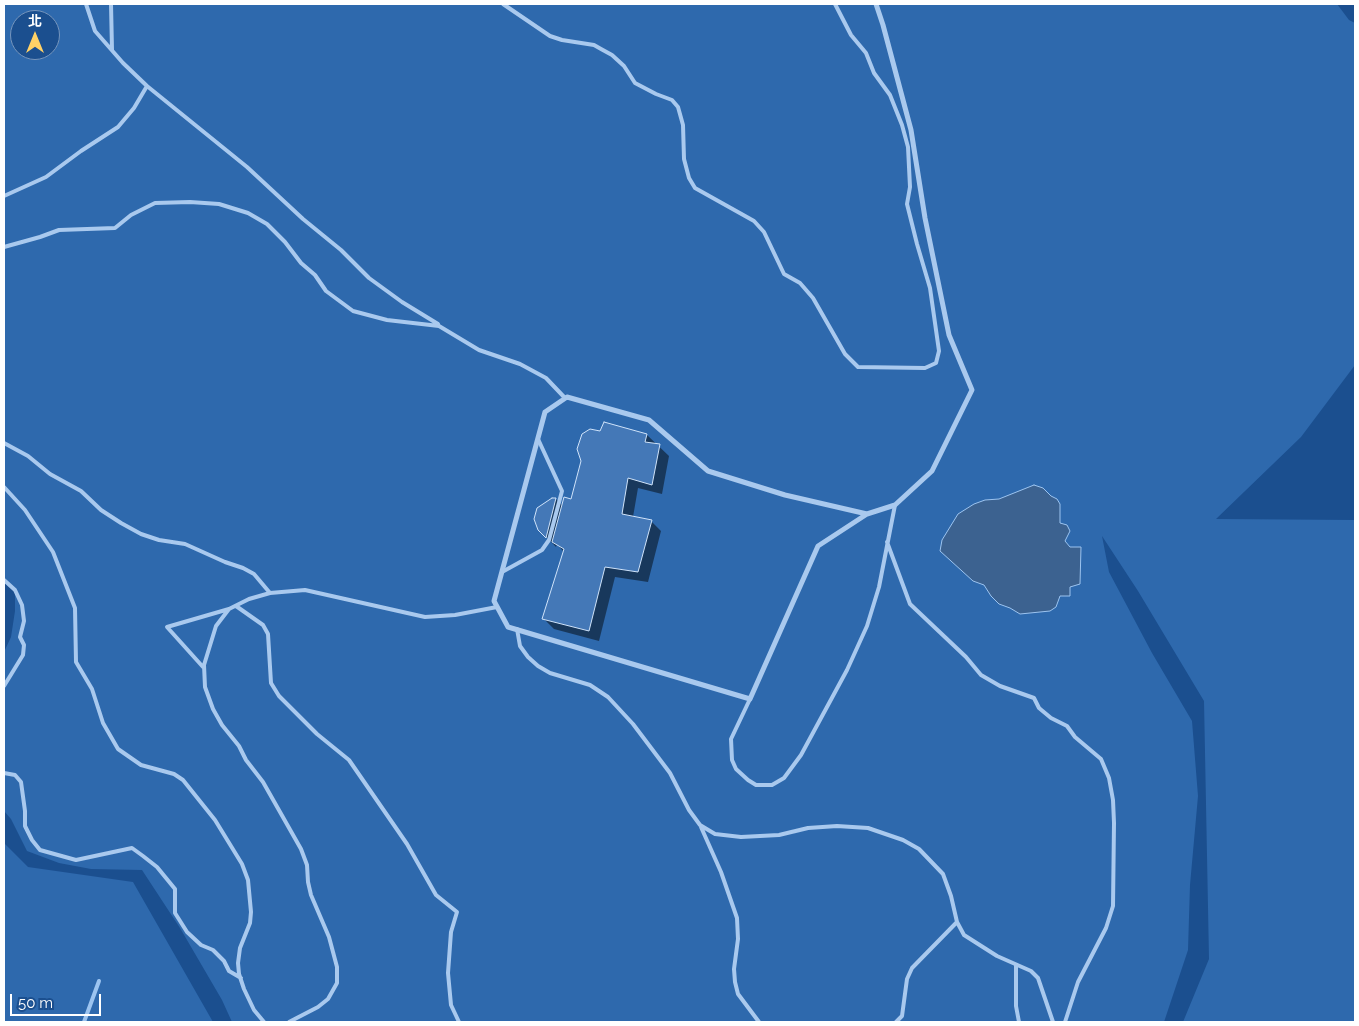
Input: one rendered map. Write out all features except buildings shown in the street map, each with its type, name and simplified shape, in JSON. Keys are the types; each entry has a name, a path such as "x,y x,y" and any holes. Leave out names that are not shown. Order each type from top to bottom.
{"street":[{"path":"867,514 785,496 708,471 649,420 567,397 545,412 494,601 508,627 750,699 818,546 867,514 895,505 932,470 972,390 949,334 925,218 911,130 884,25 876,4"}],"lane":[{"path":"86,4 95,31 147,86 247,167 303,219 341,250 369,278 402,302 479,350 520,364 546,378 566,398"},
{"path":"111,4 112,50"},
{"path":"503,4 550,36 562,40 594,45 612,55 624,66 635,83 672,100 678,107 684,159 694,188 754,221 764,232 784,274 800,283 813,298 844,354 858,367 925,368 936,363 939,351 930,288 908,204 910,187 908,147 902,125 890,95 874,73 866,53 851,34 834,4"},
{"path":"4,196 46,177 118,127 134,108 147,86"},
{"path":"4,246 59,230 116,228 131,215 155,203 190,202 219,204 248,212 267,224 285,242 300,263 315,275 326,291 354,311 387,320 439,326"},
{"path":"502,572 542,550 549,540 562,491 538,438"},
{"path":"4,443 28,456 50,474 81,491 101,510 121,524 159,540 186,544 243,568 254,574 270,593"},
{"path":"4,487 24,510 53,552 75,608 76,662 92,689 103,723 118,749 141,765 174,774 183,780 215,820 242,864 248,880 251,912 250,923 240,948 238,963 241,978 254,1010 264,1022"},
{"path":"750,699 732,739 732,760 736,768 748,780 756,784 772,785 784,778 801,755 867,626 879,586 895,505"},
{"path":"887,542 910,604 966,657 981,676 1000,686 1034,698 1040,708 1051,718 1066,726 1075,737 1100,759 1109,778 1113,800 1114,823 1113,906 1106,928 1078,982 1065,1022"},
{"path":"4,580 15,590 22,604 24,621 20,637 24,645 23,655 4,686"},
{"path":"204,667 167,627 229,609 249,599 270,593 305,590 425,617 455,615 497,607"},
{"path":"236,606 263,625 268,634 271,683 279,696 317,734 349,760 407,844 436,895 457,912 451,932 448,973 451,1005 459,1022"},
{"path":"229,609 216,626 206,654 204,667 205,687 213,709 222,725 239,746 246,760 263,782 301,849 307,865 311,895 333,950 337,967 337,983 328,999 318,1007 288,1022"},
{"path":"517,629 520,646 528,657 550,674 590,685 608,697 633,724 670,773 689,810 700,825 721,872 737,918 738,939 734,969 738,994 759,1022"},
{"path":"4,773 15,775 21,782 24,826 40,850 76,860 132,848 157,868 174,888 175,913 187,932 201,945 214,950 224,960 229,972 241,978"},
{"path":"700,825 715,834 741,837 779,835 808,828 838,826 868,828 903,840 919,849 944,874 952,896 957,922 964,934 996,956 1031,971 1038,978 1053,1022"},
{"path":"896,1022 902,1016 907,979 912,968 957,922"},
{"path":"1016,964 1016,1006 1020,1022"}],"shaded area":[{"path":"4,4 1337,4 1349,20 1355,23 1355,365 1301,437 1216,519 1355,520 1355,1022 1183,1022 1209,959 1204,701 1138,591 1102,536 1109,572 1152,653 1192,721 1198,796 1190,885 1188,950 1164,1022 232,1022 222,1000 180,928 142,870 91,869 59,863 27,851 11,819 4,811 4,652 11,637 15,611 15,590 4,580"},
{"path":"1034,485 1043,488 1057,499 1060,504 1060,523 1067,525 1070,531 1065,541 1070,547 1081,547 1080,584 1070,587 1070,596 1060,596 1056,607 1050,611 1020,614 999,604 984,585 973,581 940,551 942,540 958,514 974,504 985,500 999,499"},
{"path":"4,843 28,867 133,882 213,1022 4,1022"}],"waterway":[{"path":"84,1022 99,981"}]}
